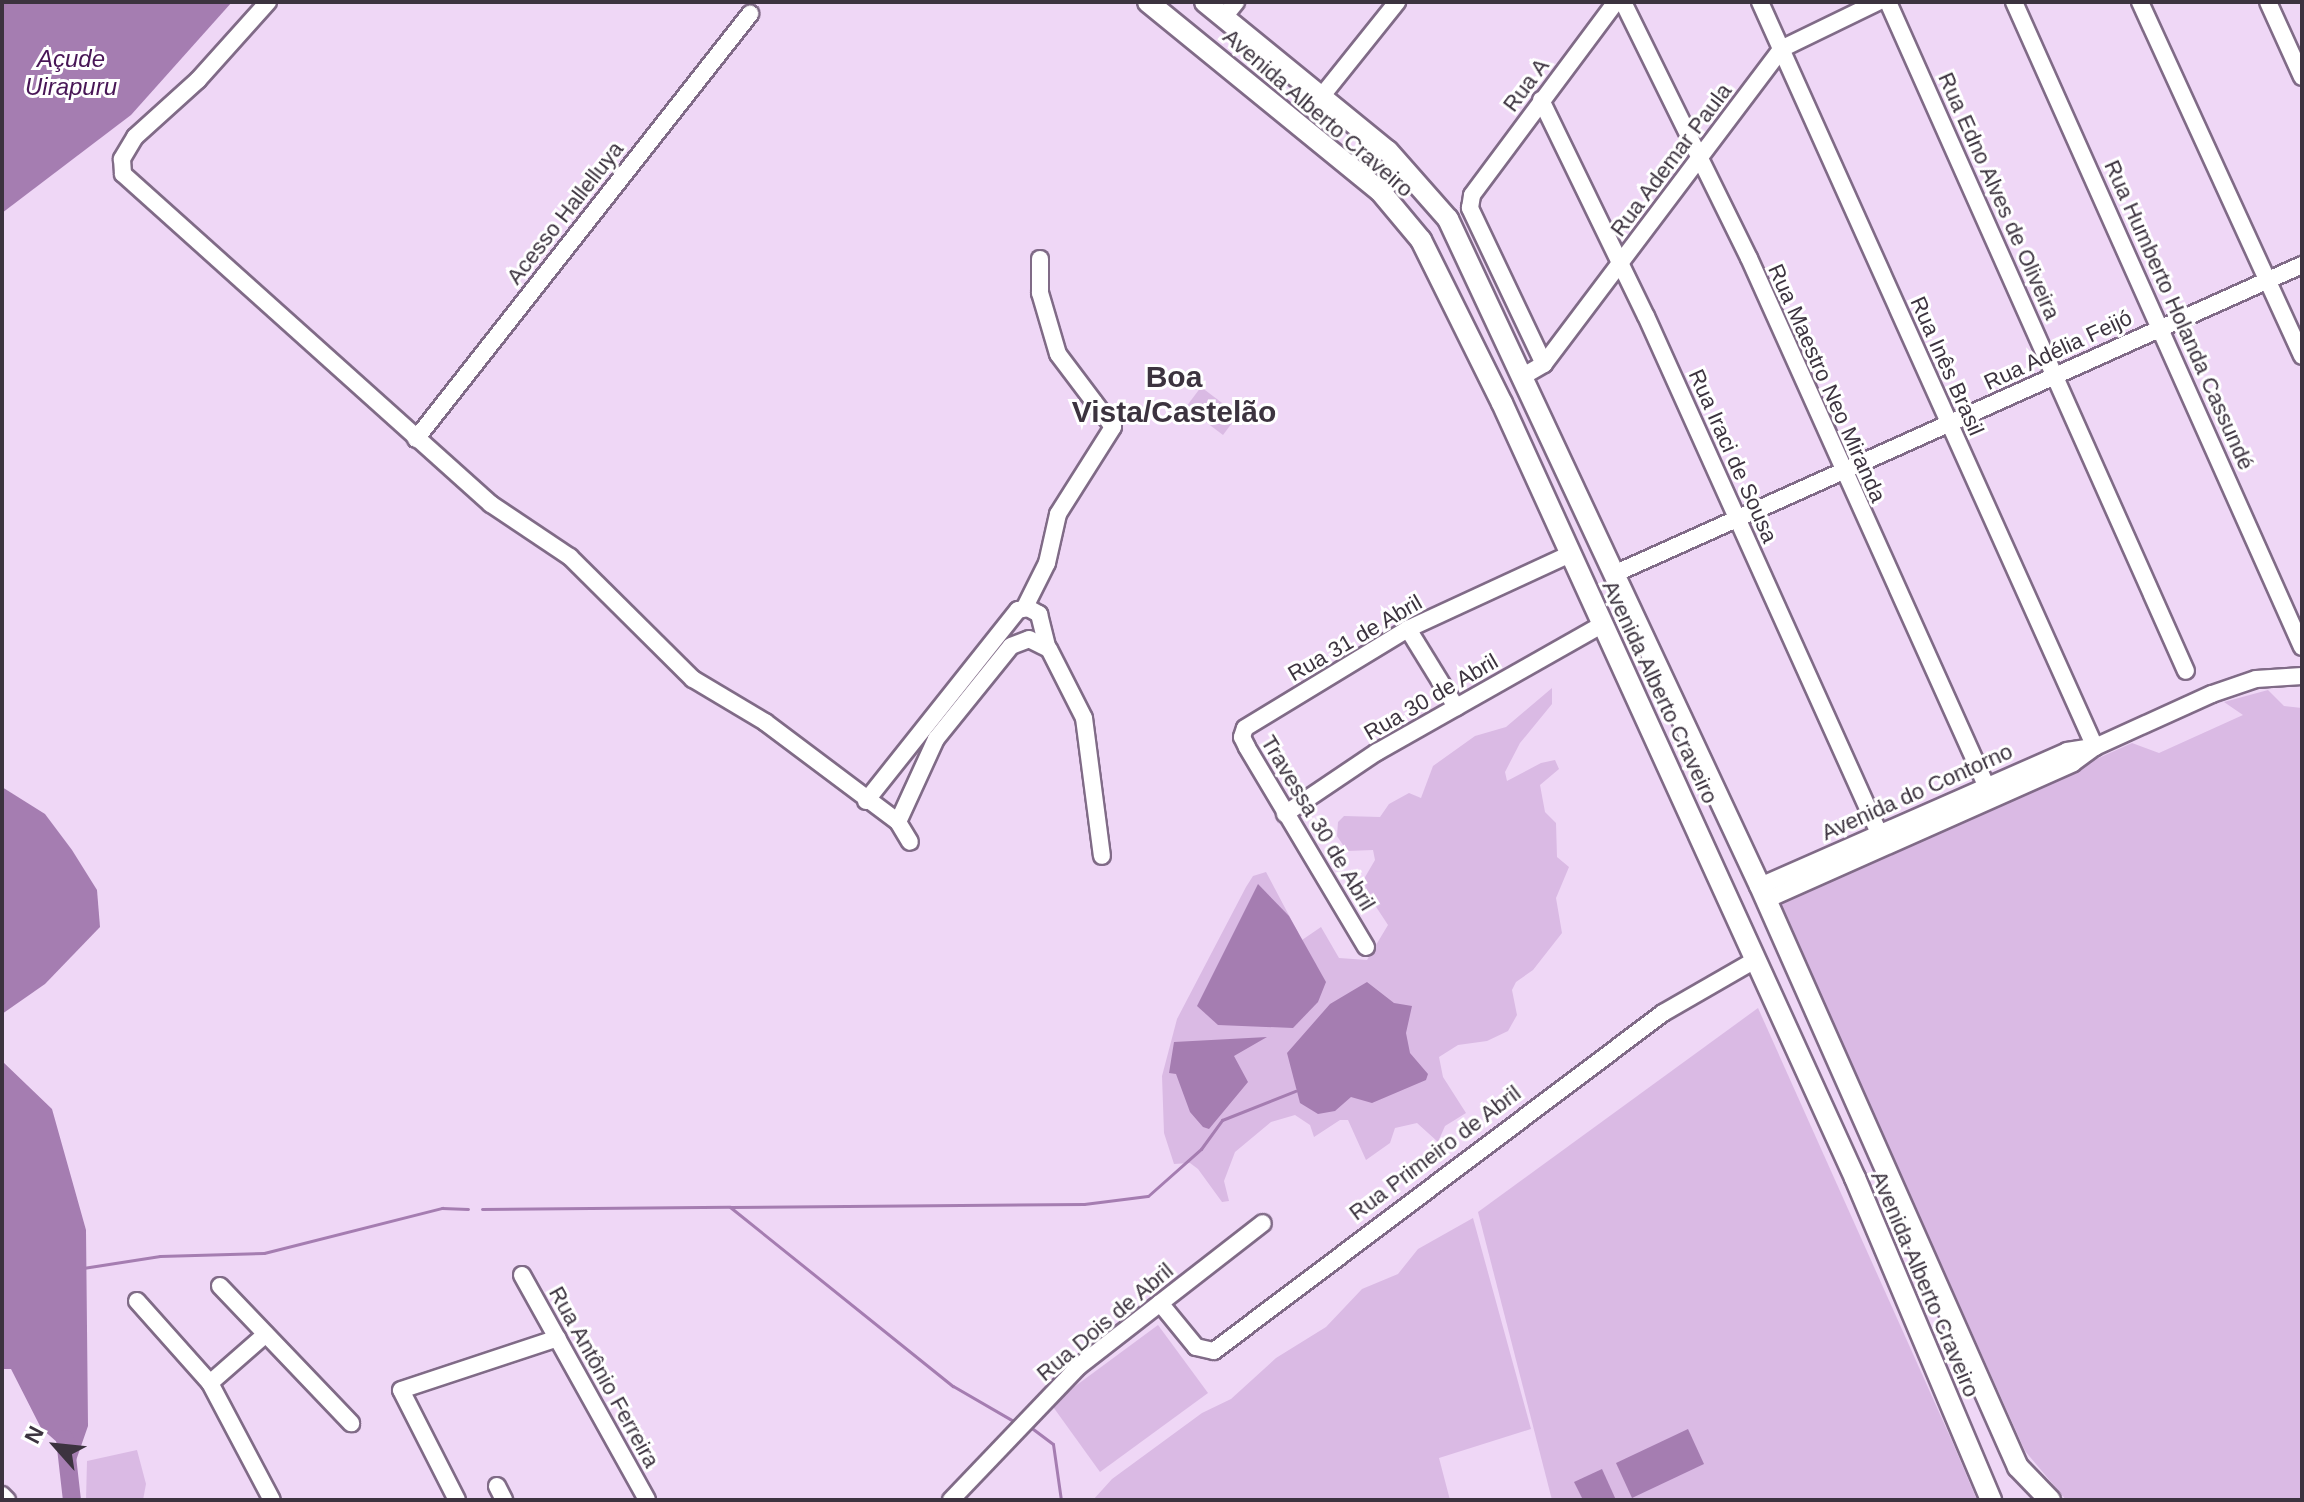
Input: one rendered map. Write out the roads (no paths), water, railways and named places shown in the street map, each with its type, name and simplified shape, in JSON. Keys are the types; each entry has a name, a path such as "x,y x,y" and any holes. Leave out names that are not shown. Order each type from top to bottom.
{"main road":[{"name":"Avenida Alberto Craveiro","path":"1148,2 1396,209 1421,240 1495,388 1603,624 1755,960 1991,1500"},
{"name":"Avenida Alberto Craveiro","path":"1205,2 1230,10 1321,97 1388,151 1434,198 1525,375 1763,893 2018,1467 2050,1500"},
{"path":"1495,388 1525,375"}],"street":[{"path":"268,2 198,80 135,137 120,167 137,189 416,439 491,504 570,557 693,679 765,722 866,801 898,822 910,842"},
{"path":"1321,97 1397,2"},
{"name":"Rua A","path":"1544,364 1470,208 1472,195 1616,2"},
{"name":"Rua Maestro Neo Miranda","path":"1623,2 1700,157 1986,785"},
{"name":"Rua Inês Brasil","path":"1760,2 2095,747"},
{"name":"Rua Ademar Paula","path":"1525,375 1544,364 1781,49 1878,2"},
{"name":"Rua Edno Alves de Oliveira","path":"1888,2 2186,671"},
{"name":"Rua Humberto Holanda Cassundé","path":"2014,2 2302,647"},
{"path":"2140,2 2302,356"},
{"path":"2268,2 2302,77"},
{"name":"Acesso Hallelluya","path":"416,439 750,14"},
{"name":"Rua Iraci de Sousa","path":"1541,100 1621,264 1879,833"},
{"path":"866,801 1002,628 1025,607 1047,563 1058,514 1113,427 1058,354 1040,293 1040,259"},
{"name":"Rua Adélia Feijó","path":"1614,574 2302,265"},
{"name":"Rua 31 de Abril","path":"1251,724 1408,629 1570,554"},
{"path":"1025,607 1041,617 1047,647 1084,718 1102,856"},
{"name":"Rua 30 de Abril","path":"1285,814 1456,707 1603,624"},
{"path":"1408,629 1456,707"},
{"path":"898,822 936,739 1006,650 1022,639 1047,647"},
{"name":"Avenida do Contorno","path":"1763,893 2073,763 2095,747 2236,685 2302,676"},
{"name":"Travessa 30 de Abril","path":"1251,724 1242,737 1366,947"},
{"name":"Avenida do Contorno","path":"1763,893 1879,833 1986,785 2067,751 2095,747"},
{"name":"Rua Primeiro de Abril","path":"1160,1303 1196,1347 1214,1351 1601,1057 1663,1013 1755,960"},
{"name":"Rua Dois de Abril","path":"951,1500 1078,1367 1263,1223"},
{"name":"Rua Antônio Ferreira","path":"522,1275 647,1500"},
{"path":"220,1286 351,1423"},
{"path":"137,1301 210,1383 272,1500"},
{"path":"210,1383 266,1334"},
{"path":"457,1500 401,1390 558,1338"},
{"path":"2,1495 7,1500"}],"water":[{"name":"Açude Uirapuru","path":"2,2 232,2 131,115 2,213"},
{"path":"2,787 45,814 72,850 97,890 100,927 45,984 2,1014"},
{"path":"1258,884 1289,916 1326,982 1318,1002 1293,1028 1218,1025 1197,1006"},
{"path":"1367,982 1394,1003 1412,1006 1406,1033 1410,1053 1428,1074 1426,1080 1372,1103 1351,1097 1335,1111 1318,1114 1300,1103 1287,1053 1330,1004"},
{"path":"1267,1037 1234,1056 1248,1082 1209,1129 1203,1127 1190,1112 1176,1074 1169,1073 1174,1042"},
{"path":"2,1061 52,1109 86,1230 88,1426 72,1472 58,1443 41,1428 11,1369 2,1369"},
{"path":"1688,1429 1704,1464 1632,1498 1616,1463"},
{"path":"1602,1469 1616,1500 1583,1500 1574,1482"}],"waterway":[{"path":"731,1207 1084,1204 1148,1196 1201,1149 1222,1120 1295,1091"},
{"path":"482,1209 730,1207 953,1386 1015,1422"},
{"path":"83,1268 160,1256 264,1253 442,1208 468,1209"},
{"path":"1029,1426 1053,1444 1061,1500"},
{"path":"65,1439 72,1500"}],"district":[{"name":"Boa Vista/Castelão","path":"1174,394"}]}
